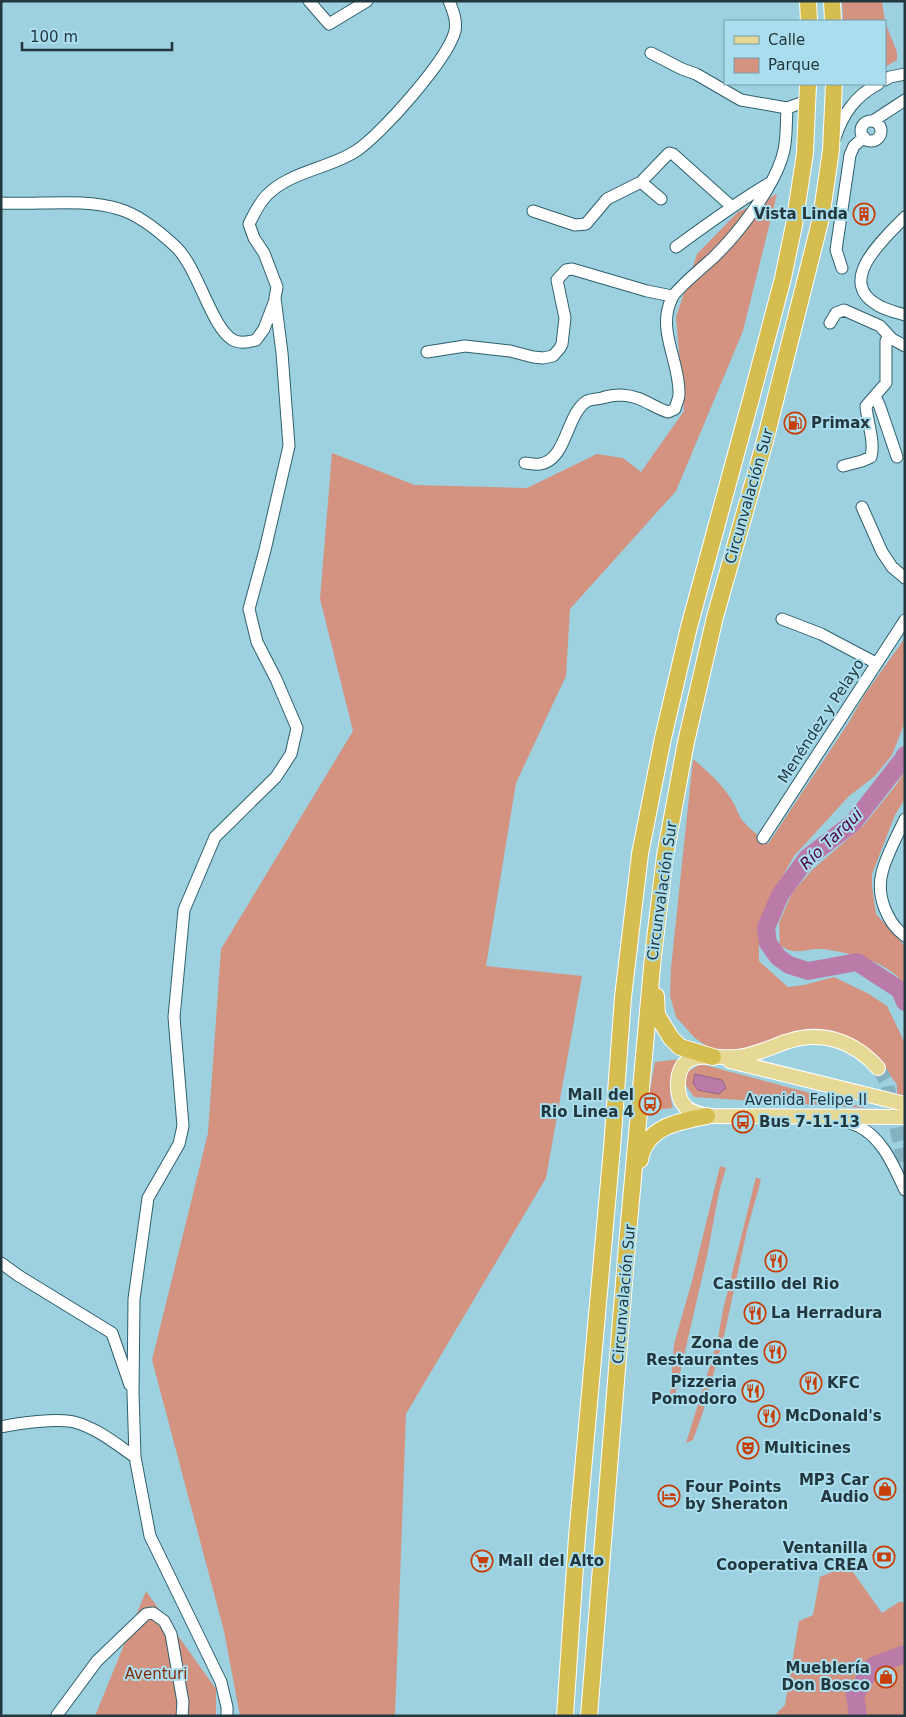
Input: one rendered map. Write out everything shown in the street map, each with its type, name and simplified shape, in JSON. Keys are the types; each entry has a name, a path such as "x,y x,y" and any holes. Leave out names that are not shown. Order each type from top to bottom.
{"highway":[{"path":"808,1 809,20"},
{"path":"832,1 833,20"},
{"name":"Circunvalación Sur","path":"564,1716 576,1537 612,1148 622,1006 640,854 663,738 689,627 782,278 794,225 805,153 808,85"},
{"name":"Circunvalación Sur","path":"589,1716 653,956 665,856 686,742 715,617 763,450 821,218 832,150 834,85"},
{"path":"653,956 657,1015 671,1038 680,1047 713,1057"},
{"path":"632,1199 641,1154 649,1141 665,1127 676,1122 707,1116"}],"main road":[{"path":"707,1116 694,1113 683,1104 679,1094 678,1082 680,1071 685,1062 695,1057 736,1058 752,1055 788,1041 814,1036 830,1038 855,1048 867,1056 878,1068"},
{"name":"Avenida Felipe II","path":"713,1057 905,1104"},
{"name":"Avenida Felipe II","path":"707,1116 905,1117"}],"street":[{"path":"308,1 329,24 367,1"},
{"path":"226,1713 220,1682 150,1536 134,1456 134,1299 148,1198 179,1144 183,1126 174,1017 184,910 215,837 276,777 291,754 298,728 258,642 249,609 289,446 276,298 277,287 264,253 254,238 249,224 266,196 285,181 345,158 374,137 422,82 444,52 454,32 456,19 449,1"},
{"path":"651,53 696,74 741,100 787,108 807,101"},
{"path":"887,77 905,74"},
{"path":"832,150 838,129 850,106 876,85"},
{"path":"842,268 836,250 850,155 854,146 864,137 862,133 863,126 873,122 905,100"},
{"path":"525,462 540,464 552,458 564,442 580,407 589,400 620,395 643,399 657,408 668,412 675,409 679,395 665,325 666,314 672,296 721,250 755,207 771,181 784,150 787,108"},
{"path":"533,211 575,225 586,224 607,199 640,182 669,153 673,154 731,206"},
{"path":"676,247 702,230 731,206 771,181"},
{"path":"640,182 661,199"},
{"path":"1,203 107,206 121,209 138,218 176,247 185,258 221,327 234,340 246,343 256,340 264,329 276,298"},
{"path":"905,217 875,249 863,266 861,278 864,294 876,305 905,315"},
{"path":"427,352 465,346 510,351 533,357 553,356 560,348 565,318 557,280 566,270 572,269 672,296"},
{"path":"830,322 836,313 844,310 880,326 892,339 905,346"},
{"path":"843,466 871,457 872,450 866,419 866,406 886,383 886,341 892,339"},
{"path":"875,396 897,457"},
{"path":"862,507 887,561 905,578"},
{"path":"782,619 821,634 876,663"},
{"name":"Menéndez y Pelayo","path":"763,838 905,620"},
{"path":"905,819 882,873 880,892 887,915 905,936"},
{"path":"829,1116 860,1127 874,1138 888,1154 905,1190"},
{"path":"1,1263 112,1333 133,1394"},
{"path":"1,1427 42,1421 73,1422 93,1429 134,1456"},
{"path":"57,1715 97,1661 146,1614 153,1614 164,1621 171,1634 183,1702 182,1716"}],"green space":[{"path":"842,1 882,1 885,20 843,20"},
{"path":"886,24 897,52 897,60 886,66"},
{"path":"777,194 743,331 676,491 570,609 566,676 516,783 486,966 582,976 546,1178 406,1414 395,1716 240,1716 224,1631 152,1360 208,1133 221,949 353,731 320,599 332,453 415,485 527,488 597,454 623,458 641,472 684,411 676,317 697,254 738,212"},
{"path":"905,638 905,722 892,755 875,776 849,796 794,856 776,888 759,927 759,961 788,987 834,977 869,994 887,1006 905,1043 905,1096 897,1094 897,1085 876,1055 842,1035 751,1052 729,1054 711,1049 695,1038 676,1017 670,996 671,968 693,759 723,788 745,824 768,844 849,722 865,694"},
{"path":"905,771 905,799 895,815 872,874 872,886 876,914 905,946 905,984 883,966 859,956 823,949 791,951 780,945 779,923 792,893 812,870 864,825"},
{"path":"681,1059 671,1083 670,1094 673,1108 646,1111 655,1062"},
{"path":"701,1064 866,1108 694,1097 685,1084 687,1072"},
{"path":"720,1166 726,1168 719,1192 707,1256 674,1399 670,1396 674,1344 692,1281"},
{"path":"756,1177 761,1180 747,1230 724,1336 702,1415 693,1440 686,1443 717,1343 723,1310"},
{"path":"848,1565 882,1613 899,1602 905,1602 905,1716 774,1716 785,1705 799,1621 813,1615 820,1577"},
{"name":"Aventuri","path":"146,1591 216,1689 216,1716 95,1716"}],"shaded area":[{"path":"695,1074 722,1080 726,1088 719,1094 698,1090 693,1083"}],"waterway":[{"name":"Río Tarqui","path":"905,755 853,823 807,858 780,895 766,928 768,943 778,957 789,965 808,971 857,962 900,990 905,1002"},
{"name":"Río Tarqui","path":"858,1716 855,1695 873,1666 905,1654"}],"tunnel":[{"path":"878,1068 887,1083 905,1169"}],"place":[{"name":"Vista Linda","path":"864,214"},
{"name":"Primax","path":"795,423"},
{"name":"Mall del Rio Linea 4","path":"650,1104"},
{"name":"Bus 7-11-13","path":"743,1122"},
{"name":"Castillo del Rio","path":"776,1261"},
{"name":"La Herradura","path":"755,1313"},
{"name":"Zona de Restaurantes","path":"775,1352"},
{"name":"KFC","path":"811,1383"},
{"name":"Pizzeria Pomodoro","path":"753,1391"},
{"name":"McDonald's","path":"769,1416"},
{"name":"Multicines","path":"748,1448"},
{"name":"MP3 Car Audio","path":"885,1489"},
{"name":"Four Points by Sheraton","path":"669,1496"},
{"name":"Ventanilla Cooperativa CREA","path":"884,1557"},
{"name":"Mall del Alto","path":"482,1561"},
{"name":"Mueblería Don Bosco","path":"886,1677"}]}
